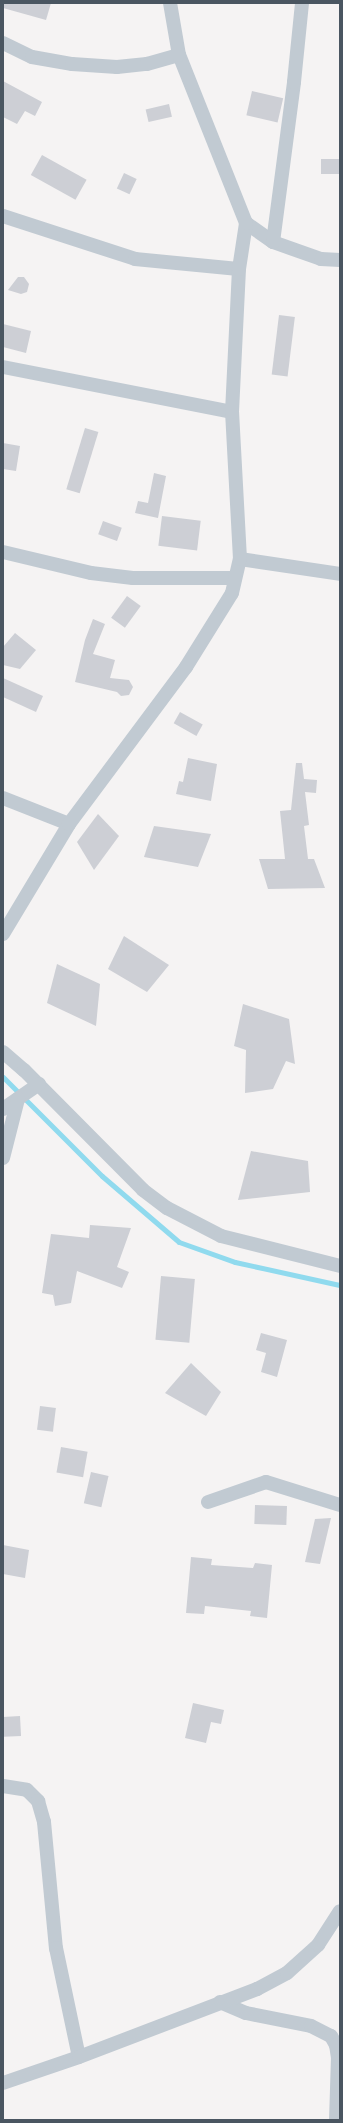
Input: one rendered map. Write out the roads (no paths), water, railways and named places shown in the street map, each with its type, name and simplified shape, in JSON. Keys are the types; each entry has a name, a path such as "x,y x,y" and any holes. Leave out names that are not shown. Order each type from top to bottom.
{"street":[{"path":"3,934 69,824 186,667 232,593 240,559 232,412 239,269 246,223 179,55 170,3"},
{"path":"273,242 293,96 302,3"},
{"path":"3,43 32,57 72,64 116,67 147,64 179,55"},
{"path":"3,216 135,259 239,269"},
{"path":"246,223 273,242 321,259 340,260"},
{"path":"3,367 232,412"},
{"path":"3,552 91,573 133,578 236,578"},
{"path":"240,559 340,574"},
{"path":"3,798 69,824"},
{"path":"3,1052 39,1084 143,1190 167,1208 221,1236 340,1266"},
{"path":"3,1109 39,1084"},
{"path":"3,1158 18,1099"},
{"path":"208,1502 266,1482 340,1505"},
{"path":"3,1786 27,1790 38,1801 44,1822 56,1948 79,2057"},
{"path":"3,2083 79,2057 220,2002 287,1973 318,1945 340,1911"},
{"path":"220,2002 246,2013 311,2026 331,2036 336,2045 338,2057 336,2120"}],"waterway":[{"path":"3,1077 102,1176 179,1242 235,1262 340,1285"}]}
